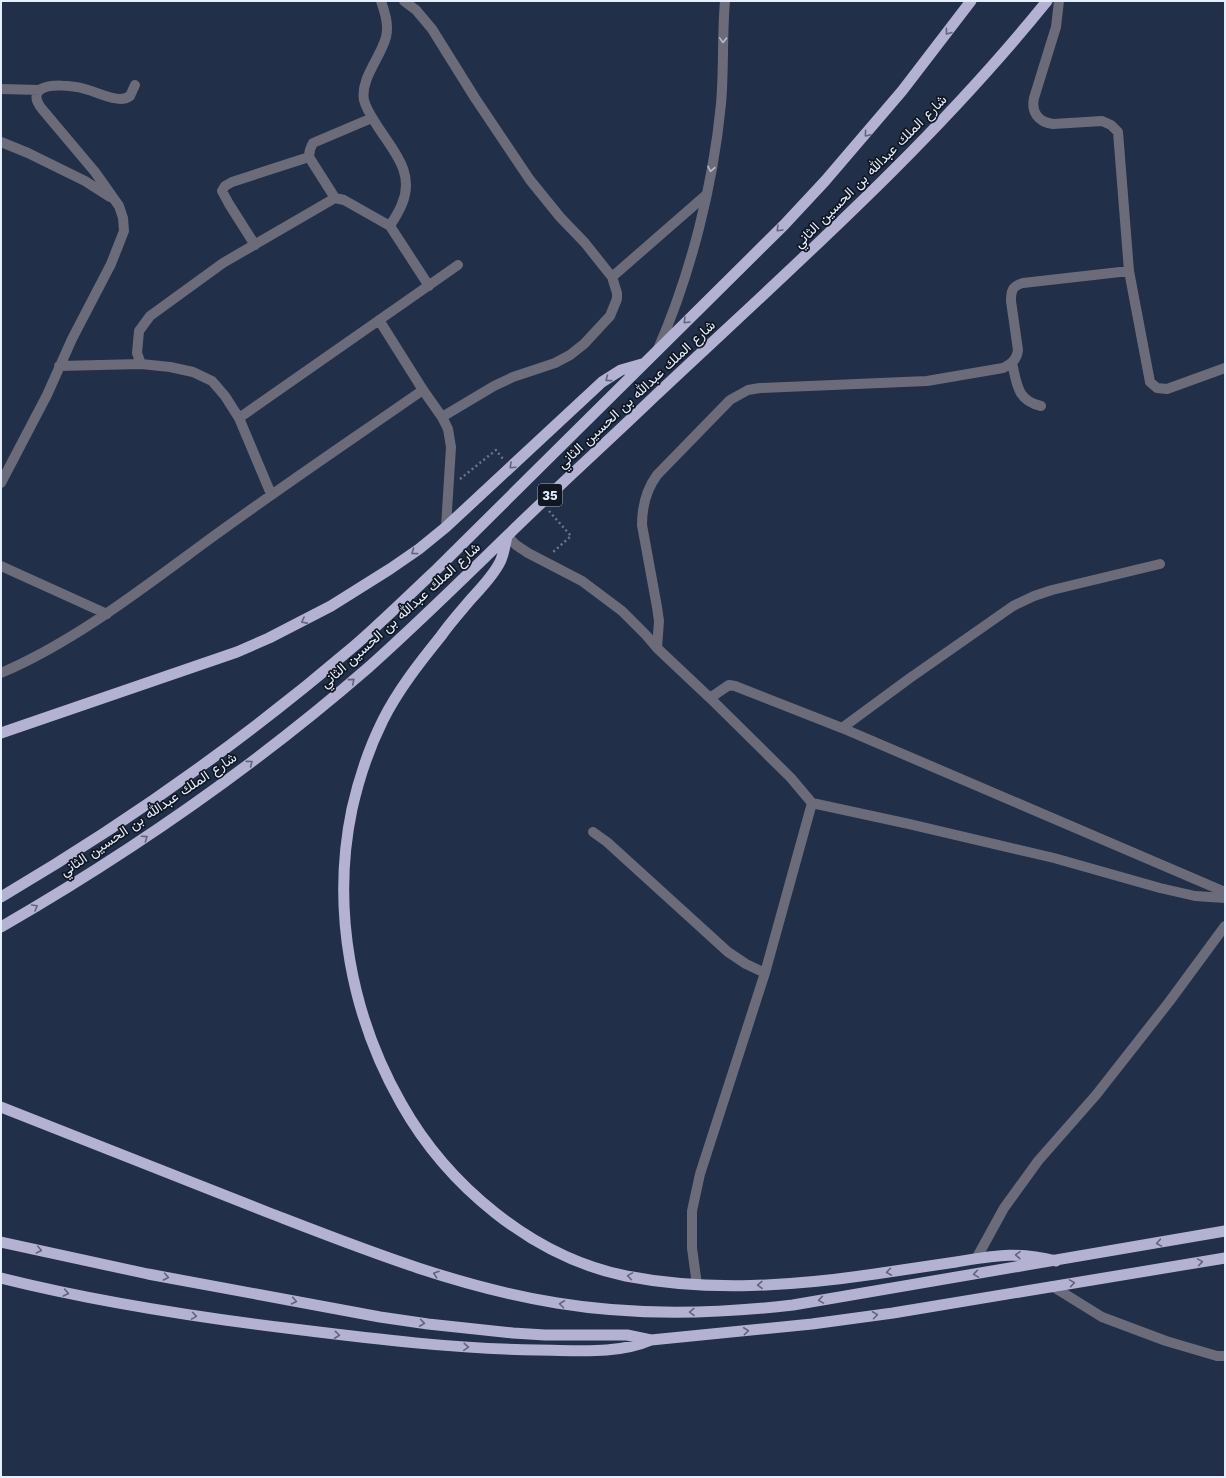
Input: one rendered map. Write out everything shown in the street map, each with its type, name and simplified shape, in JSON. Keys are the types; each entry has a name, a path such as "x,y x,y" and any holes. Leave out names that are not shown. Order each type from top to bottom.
{"highway":[{"name":"شارع الملك عبدالله بن الحسين الثاني","path":"1,897 81,848 193,772 301,690 353,646 437,569 784,225 825,181 902,91 972,1"},
{"name":"شارع الملك عبدالله بن الحسين الثاني","path":"1,927 57,894 123,852 217,788 318,709 373,663 462,582 507,536 848,216 960,103 1047,1"},
{"path":"1,733 204,664 269,638 301,623 361,588 390,569 446,527 602,382 621,370 643,364"},
{"path":"507,536 499,565 443,633 384,717 365,762 352,809 348,833 344,876 346,931 354,980 369,1033 380,1062 409,1117 424,1141 461,1183 504,1220 550,1248 586,1263 623,1275 697,1285 765,1285 818,1281 1008,1254 1024,1255 1056,1261"},
{"path":"1,1107 353,1245 441,1276 513,1295 559,1303 660,1312 760,1309 1225,1232"},
{"path":"1,1242 148,1274 380,1317 443,1326 513,1333 578,1336 618,1335 651,1340"},
{"path":"1,1278 63,1293 198,1316 312,1332 427,1344 518,1350 610,1350 627,1348 651,1340 732,1333 878,1315 1225,1258"}],"street":[{"path":"381,1 387,26 386,37 365,83 363,92 364,101 372,118 402,165 406,176 406,192 402,205 390,226"},
{"path":"404,1 416,10 432,29 475,98 530,180 560,217 586,243 612,277 617,293 614,309 610,316 584,344 570,356 555,363 513,377 442,417"},
{"name":"شارع الملك عبدالله بن الحسين الثاني","path":"658,349 682,289 706,195 721,104 725,1"},
{"path":"1060,1 1054,34 1034,98 1034,112 1045,123 1053,124 1102,121 1111,125 1118,132 1129,271 1146,368 1150,382 1157,388 1167,389 1225,368"},
{"path":"1,88 40,90 48,86 83,88 121,99 130,96 135,85"},
{"path":"1,483 47,395 59,366 111,264 124,231 123,218 119,206 95,172 39,104 36,96 40,90"},
{"path":"335,198 310,157 309,151 313,143 372,118"},
{"path":"1,142 28,153 85,181 105,193 119,206"},
{"path":"255,245 222,191 225,186 232,182 310,157"},
{"path":"612,277 706,195"},
{"path":"141,364 137,353 139,331 150,316 223,263 335,198 344,200 390,226 429,286"},
{"path":"239,418 458,265"},
{"path":"657,648 657,607 642,525 642,512 649,486 657,475 730,400 748,390 760,388 927,381 1003,368 1012,363 1017,356 1018,350 1011,293 1016,285 1129,271"},
{"path":"379,320 423,390 442,417 448,429 451,448 446,527"},
{"path":"1012,363 1018,388 1022,395 1027,401 1034,405 1041,406"},
{"path":"59,366 141,364 170,367 193,372 212,381 225,396 239,418 271,494"},
{"path":"1,673 28,662 107,614 271,494 423,390"},
{"path":"507,536 516,545 528,553 582,581 634,623 657,648 791,778 812,803 1054,858 1188,895 1225,898"},
{"path":"842,728 916,673 1024,600 1052,590 1160,564"},
{"path":"1,566 107,614"},
{"path":"710,698 729,685 735,686 842,728 1225,892"},
{"path":"697,1285 692,1248 692,1211 700,1174 765,973 812,803"},
{"path":"593,832 607,842 728,952 746,964 765,973"},
{"path":"976,1259 1004,1208 1038,1161 1096,1095 1169,1002 1225,926"},
{"path":"1052,1286 1102,1318 1178,1345 1217,1356 1225,1356"}],"path":[{"path":"474,470 496,450"},
{"path":"558,548 571,536"}]}
